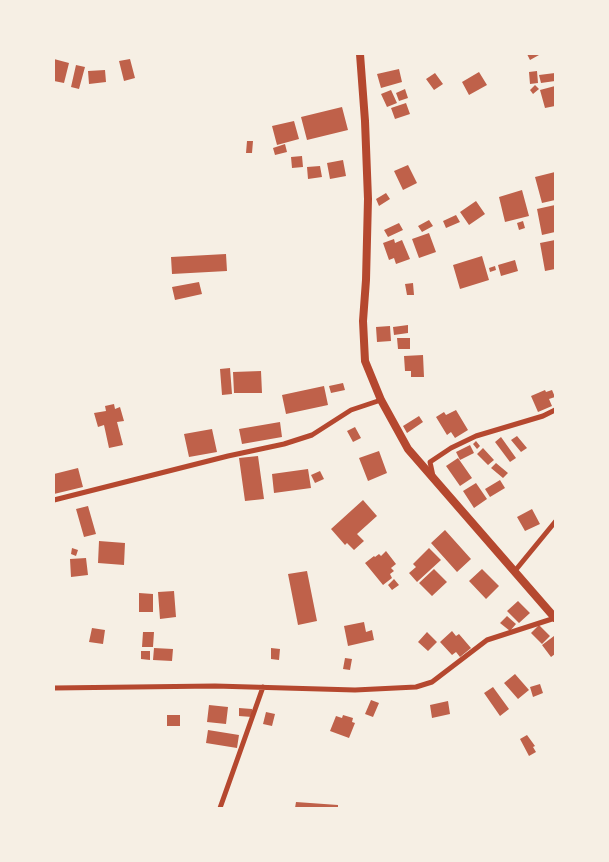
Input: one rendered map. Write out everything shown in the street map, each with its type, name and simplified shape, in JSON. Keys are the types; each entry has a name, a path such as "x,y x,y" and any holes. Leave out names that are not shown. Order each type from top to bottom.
{"street":[{"path":"54,688 263,687 355,690 416,687 432,682 487,640 555,618 408,449 381,400 365,360 363,321 368,199 360,54"},
{"path":"54,500 228,456 284,444 312,434 351,410 381,400"},
{"path":"434,481 430,462 451,448 476,436 543,416 555,410"},
{"path":"514,572 555,522"},
{"path":"220,808 263,687"}],"building":[{"path":"527,54 539,54 539,55 530,60"},
{"path":"54,59 69,63 64,83 54,81"},
{"path":"130,59 135,78 124,81 119,61"},
{"path":"76,65 85,67 79,89 71,87"},
{"path":"399,69 402,82 381,88 377,74"},
{"path":"105,70 106,82 89,84 88,71"},
{"path":"537,71 538,83 530,84 529,72"},
{"path":"479,72 487,85 469,95 462,82"},
{"path":"435,73 443,84 434,90 426,79"},
{"path":"555,73 555,81 541,83 539,75"},
{"path":"535,85 539,89 533,94 530,90"},
{"path":"555,86 555,106 545,108 540,90"},
{"path":"405,89 408,98 399,101 396,93"},
{"path":"391,90 397,103 387,107 381,94"},
{"path":"406,103 410,114 395,119 391,108"},
{"path":"342,107 348,130 307,140 301,117"},
{"path":"294,121 299,139 277,145 272,126"},
{"path":"247,141 253,141 252,153 246,153"},
{"path":"285,144 287,152 275,155 273,148"},
{"path":"302,156 303,167 292,168 291,157"},
{"path":"343,160 346,176 330,179 327,163"},
{"path":"408,165 417,183 403,190 394,171"},
{"path":"320,166 322,177 308,179 307,167"},
{"path":"555,172 555,200 542,203 535,177"},
{"path":"522,190 529,216 505,222 499,197"},
{"path":"386,193 390,199 379,206 376,199"},
{"path":"476,201 485,214 469,225 460,212"},
{"path":"555,205 555,232 542,235 537,209"},
{"path":"456,215 460,222 446,228 443,221"},
{"path":"429,220 433,226 422,232 418,226"},
{"path":"523,221 525,228 519,230 517,223"},
{"path":"399,223 403,230 388,237 384,230"},
{"path":"429,233 436,252 419,258 412,239"},
{"path":"394,239 395,243 402,240 410,259 396,264 394,258 389,260 383,243"},
{"path":"555,240 555,269 545,271 540,243"},
{"path":"226,254 227,271 172,274 171,257"},
{"path":"482,256 489,280 460,289 453,265"},
{"path":"515,260 518,271 501,276 498,265"},
{"path":"495,266 496,270 490,272 489,268"},
{"path":"199,282 202,294 175,300 172,287"},
{"path":"413,283 414,295 407,295 405,284"},
{"path":"408,325 408,333 394,335 393,327"},
{"path":"390,326 391,341 377,342 376,327"},
{"path":"397,338 410,338 410,349 398,349"},
{"path":"423,355 424,377 411,377 411,371 405,371 404,356"},
{"path":"230,368 232,394 222,395 220,369"},
{"path":"261,371 262,393 234,393 233,372"},
{"path":"343,383 345,390 331,393 329,386"},
{"path":"324,386 328,405 286,414 282,395"},
{"path":"545,390 546,392 552,390 555,397 549,399 552,406 538,412 531,396"},
{"path":"114,404 115,409 120,407 124,421 117,422 123,445 109,448 104,425 98,427 94,413 106,411 105,406"},
{"path":"456,410 468,430 455,438 451,432 447,435 436,417 444,412 446,415"},
{"path":"419,416 423,422 407,433 403,426"},
{"path":"280,422 282,437 242,444 239,429"},
{"path":"355,427 361,438 353,442 347,431"},
{"path":"212,429 217,452 189,457 184,434"},
{"path":"517,436 527,448 521,452 511,440"},
{"path":"501,437 516,458 510,462 495,442"},
{"path":"476,441 480,446 477,449 473,444"},
{"path":"470,445 474,453 460,460 456,452"},
{"path":"483,448 494,460 488,465 477,454"},
{"path":"379,451 387,473 368,481 359,458"},
{"path":"258,456 264,499 245,501 239,458"},
{"path":"458,458 472,478 460,486 446,466"},
{"path":"496,463 508,473 503,478 491,468"},
{"path":"78,468 83,487 54,494 54,474"},
{"path":"308,469 311,488 274,493 272,474"},
{"path":"320,471 324,479 315,483 311,475"},
{"path":"500,480 505,488 490,497 485,489"},
{"path":"476,483 487,499 474,508 463,491"},
{"path":"363,500 377,516 357,534 364,541 354,550 347,543 345,545 331,529"},
{"path":"88,506 96,534 84,537 76,509"},
{"path":"532,509 540,524 525,531 517,517"},
{"path":"445,530 471,559 457,572 431,543"},
{"path":"99,541 125,543 124,565 98,563"},
{"path":"72,548 78,550 76,556 71,554"},
{"path":"429,548 441,560 417,582 409,573 416,567 413,564"},
{"path":"386,551 396,564 391,568 394,571 390,574 392,578 383,585 365,563 374,556 379,554 381,556"},
{"path":"86,558 88,575 71,577 70,559"},
{"path":"434,569 447,582 432,596 419,583"},
{"path":"482,569 499,586 486,599 469,581"},
{"path":"307,571 317,621 298,625 288,574"},
{"path":"394,579 399,585 392,590 388,585"},
{"path":"174,591 176,617 160,619 158,592"},
{"path":"139,593 153,594 153,612 139,612"},
{"path":"518,601 530,613 519,623 507,611"},
{"path":"507,616 516,624 510,631 500,623"},
{"path":"364,622 366,632 372,630 374,640 348,646 344,626"},
{"path":"539,625 550,636 542,644 531,633"},
{"path":"92,628 105,630 103,644 89,642"},
{"path":"452,631 456,636 459,634 471,648 460,657 456,652 452,655 440,642"},
{"path":"143,632 154,632 153,647 142,647"},
{"path":"427,632 437,642 428,651 418,642"},
{"path":"554,636 555,654 551,657 542,645"},
{"path":"154,648 173,649 172,661 153,660"},
{"path":"271,648 280,649 279,660 271,659"},
{"path":"141,651 150,651 150,660 141,659"},
{"path":"345,658 352,659 350,670 343,669"},
{"path":"515,674 529,690 518,699 504,683"},
{"path":"540,684 543,693 533,697 530,687"},
{"path":"493,687 509,709 500,716 484,693"},
{"path":"371,700 379,703 373,717 365,714"},
{"path":"448,701 450,714 432,718 430,705"},
{"path":"209,705 228,707 226,724 207,722"},
{"path":"239,708 252,709 252,717 239,716"},
{"path":"266,712 275,714 272,726 263,724"},
{"path":"167,715 180,715 180,726 167,726"},
{"path":"343,715 353,718 352,722 355,723 349,738 330,731 336,716 342,718"},
{"path":"208,730 239,735 237,748 206,743"},
{"path":"527,735 535,746 533,747 536,752 529,756 520,739"},
{"path":"296,802 338,805 338,808 295,808"}]}
